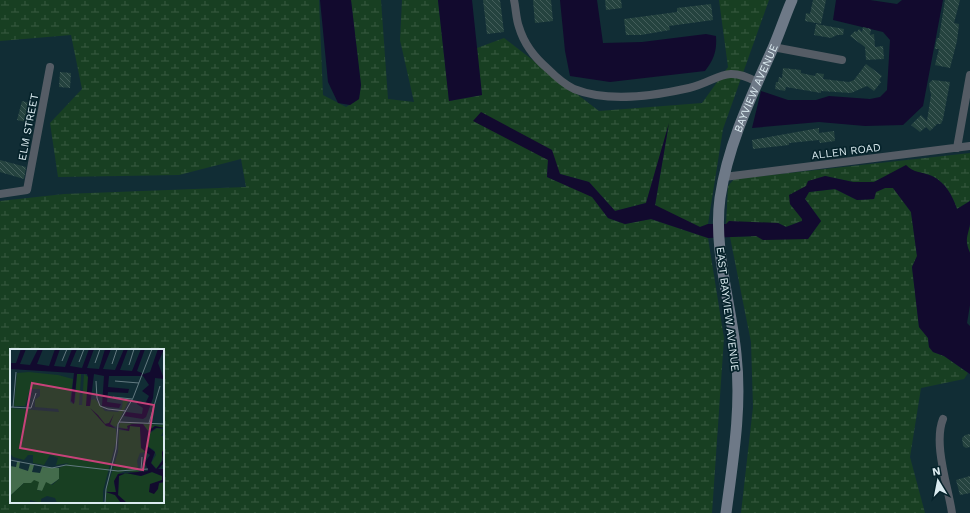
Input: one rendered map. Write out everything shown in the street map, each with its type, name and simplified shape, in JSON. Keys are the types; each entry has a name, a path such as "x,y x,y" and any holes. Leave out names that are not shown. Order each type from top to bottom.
{"main road":[{"name":"BAYVIEW AVENUE","path":"724,177 739,126 792,0"},
{"name":"EAST BAYVIEW AVENUE","path":"724,177 720,199 719,239 736,354 738,391 736,430 726,513"}],"street":[{"path":"514,0 519,27 530,51 558,79 575,89 594,94 623,97 690,88 727,73 746,76 757,82"},
{"path":"773,47 842,60"},
{"name":"ELM STREET","path":"0,194 27,190 50,67"},
{"path":"957,148 970,75"},
{"name":"ALLEN ROAD","path":"724,177 970,146"},
{"path":"943,419 939,429 939,442 952,513"}],"green space":[{"path":"0,0 319,0 323,95 346,107 359,99 361,85 351,0 381,0 388,99 414,102 400,40 402,0 438,0 449,101 482,95 477,48 504,38 599,111 702,103 728,67 719,0 769,0 723,129 708,224 700,227 655,206 668,128 646,203 615,211 589,182 560,174 548,160 547,177 593,197 608,218 625,224 651,219 708,238 724,338 712,513 0,513 0,201 64,194 246,187 241,159 179,175 58,177 50,123 82,89 71,35 0,41"},
{"path":"970,153 970,201 957,209 951,194 941,182 932,176 915,171 906,166 874,182 853,182 825,176 806,186 790,204 803,219 802,221 786,227 778,223 726,224 728,186 734,179"},
{"path":"885,188 893,188 911,212 917,256 912,267 919,327 928,338 929,347 933,352 944,356 968,373 964,379 921,388 910,457 925,513 741,513 753,407 751,342 730,237 756,236 808,239 821,221 805,199 809,192 835,189 857,200 874,199 876,192"},
{"path":"970,226 970,253 967,233"}],"shaded area":[{"path":"320,0 351,0 361,85 359,99 350,105 338,103 328,82"},
{"path":"438,0 472,0 482,95 449,101"},
{"path":"560,0 597,0 603,43 642,42 706,34 716,36 716,46 711,63 705,71 610,82 570,76 565,51"},
{"path":"836,0 870,0 897,4 902,0 943,0 923,106 903,125 865,126 819,122 752,128 761,91 788,100 816,100 829,96 870,99 880,97 887,90 890,40 883,32 833,20"},
{"path":"481,112 552,150 560,174 589,182 615,211 646,203 669,123 655,205 700,227 708,224 726,224 729,221 778,223 786,227 802,221 790,204 789,195 806,186 808,181 825,176 853,182 874,182 906,165 915,171 932,176 945,186 957,209 970,201 970,224 967,241 970,253 970,305 967,323 970,326 970,374 944,356 933,352 929,347 928,338 919,327 912,267 917,256 911,212 893,188 885,188 876,192 874,199 857,200 835,189 809,192 805,199 821,221 808,239 763,240 756,236 708,238 651,219 625,224 608,218 592,197 547,177 548,160 473,121"}],"building":[{"path":"483,0 500,0 504,32 487,34"},
{"path":"533,0 551,0 553,21 535,23"},
{"path":"605,0 621,0 622,8 606,10"},
{"path":"813,0 826,0 821,24 805,21 806,13 810,14"},
{"path":"945,0 960,0 954,23 959,24 957,41 950,68 935,65 939,49 935,49 937,38 939,38"},
{"path":"711,4 713,20 669,26 670,30 641,35 626,35 624,19 677,12 677,8"},
{"path":"816,24 844,29 843,35 837,35 831,38 814,35"},
{"path":"863,27 871,29 870,35 874,34 875,47 883,46 884,59 866,60 865,47 850,36 859,29 862,32"},
{"path":"866,64 882,76 879,80 881,82 874,91 867,86 851,93 821,91 821,93 786,87 785,91 775,89 776,82 778,82 779,77 782,78 783,68 801,70 801,73 815,76 816,73 824,74 823,79 849,82 854,80"},
{"path":"60,72 71,73 70,88 59,87"},
{"path":"933,80 950,82 943,119 941,124 937,124 930,131 926,127 920,132 911,125 921,115 927,121 931,95 929,85"},
{"path":"22,101 35,104 31,123 17,120"},
{"path":"819,128 819,133 834,131 835,141 820,143 819,140 753,149 752,140"},
{"path":"0,160 26,167 24,179 0,172"},
{"path":"970,434 970,447 966,448 963,446 962,438 965,435"},
{"path":"970,476 970,493 960,495 956,480"}]}
